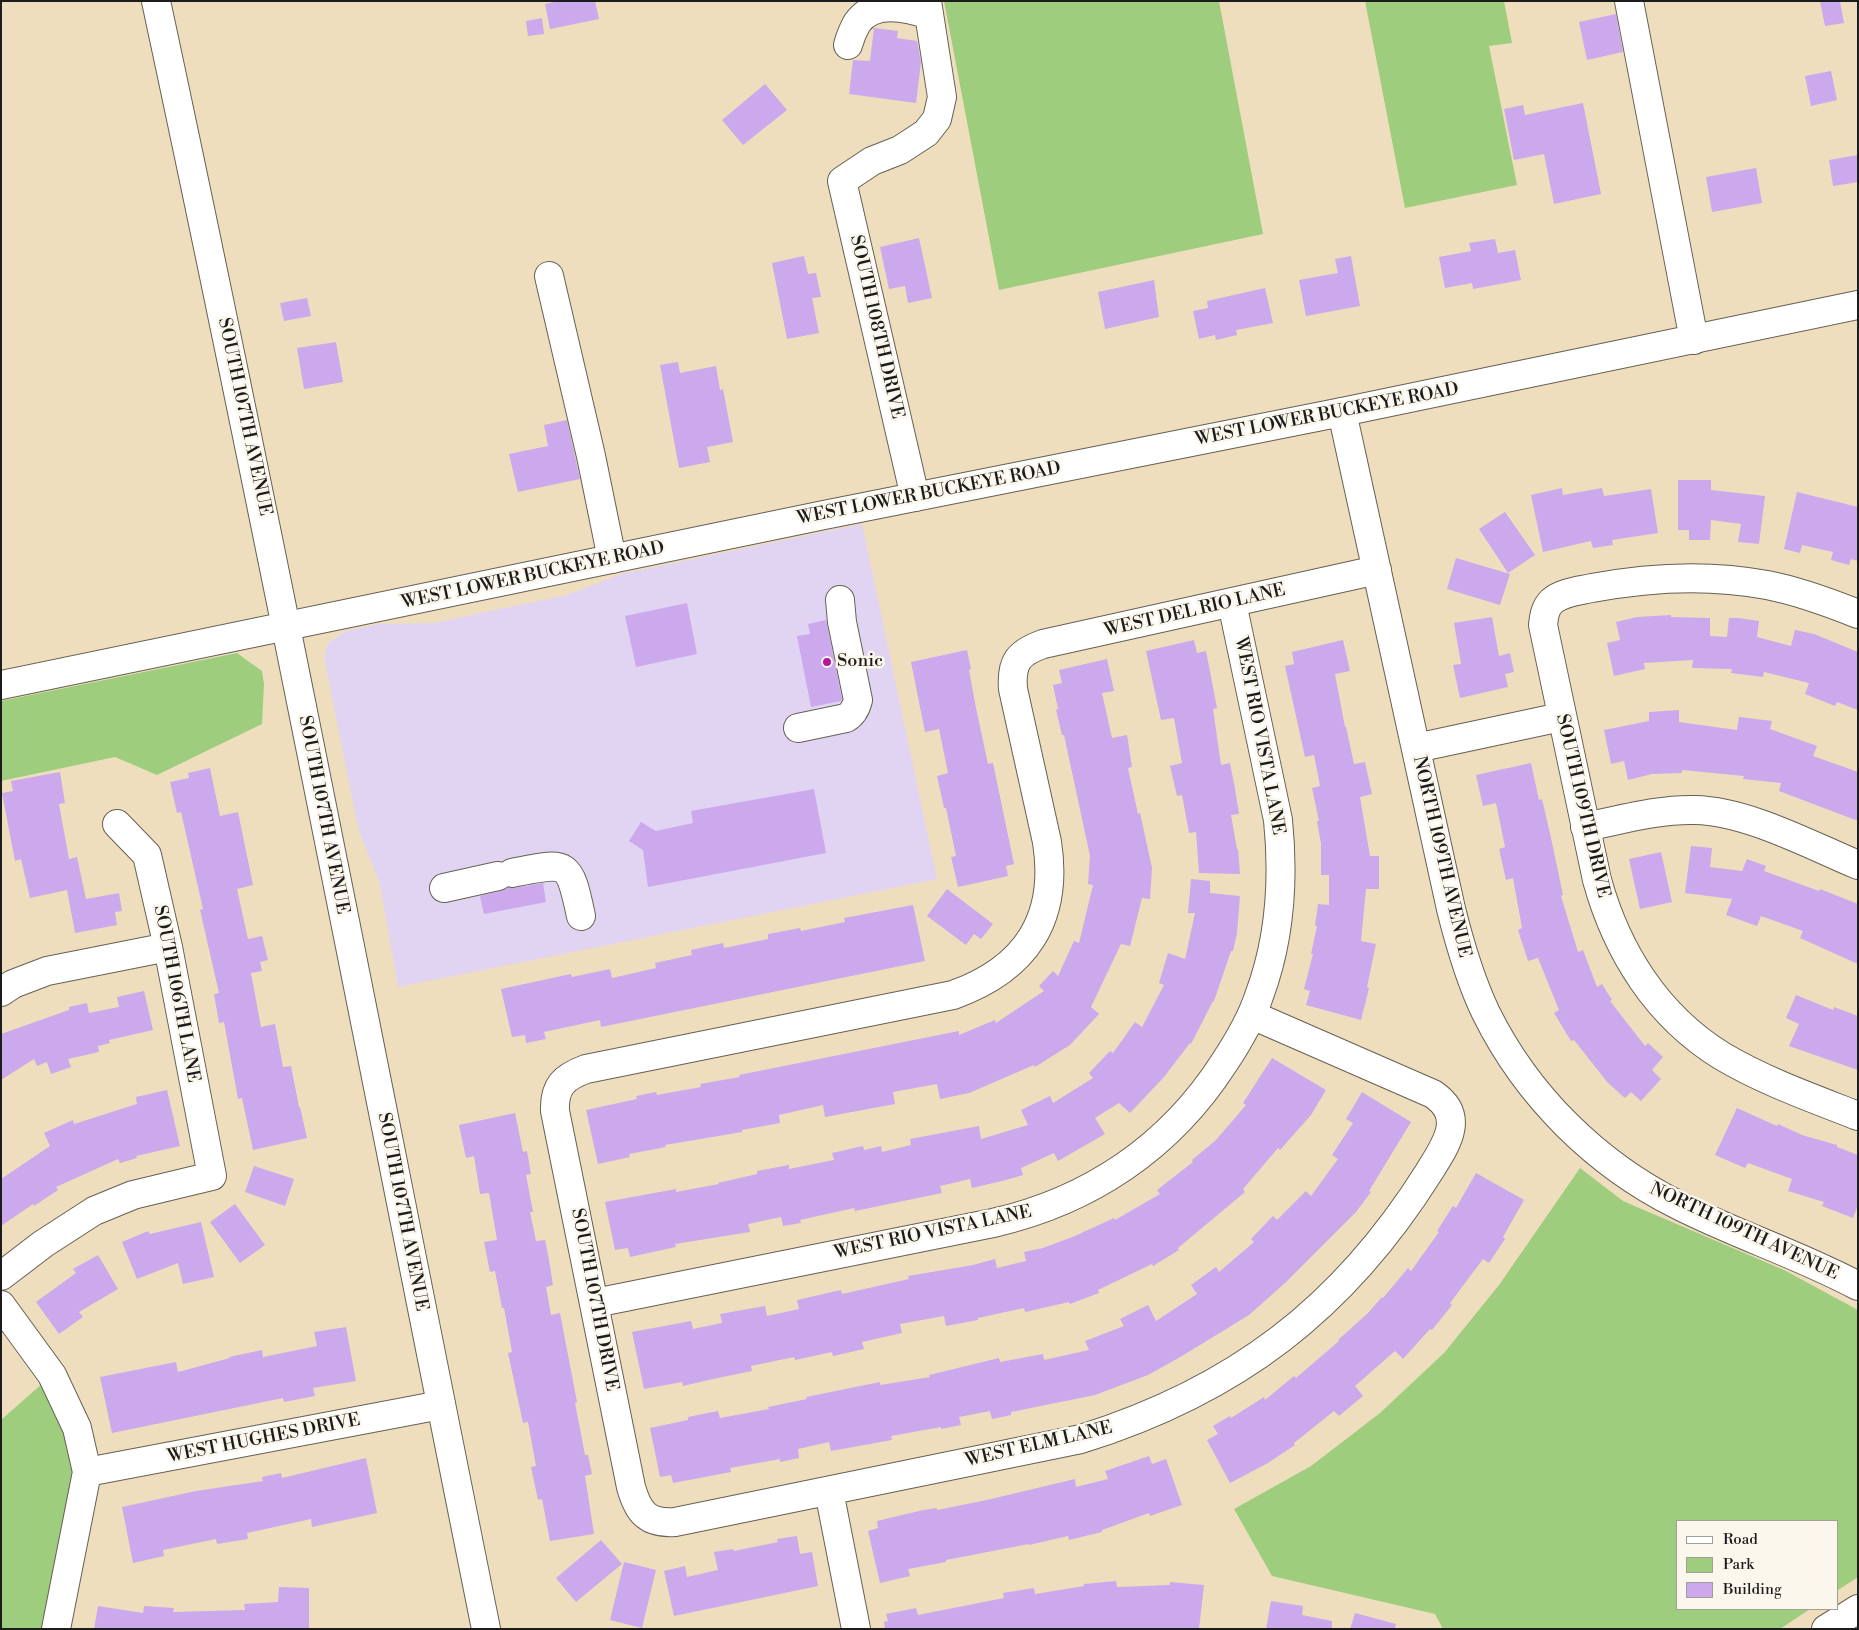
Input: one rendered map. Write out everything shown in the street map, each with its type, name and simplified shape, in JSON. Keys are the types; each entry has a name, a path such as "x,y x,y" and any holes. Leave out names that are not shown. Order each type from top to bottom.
{"street":[{"name":"SOUTH 107TH AVENUE","path":"156,1 252,455 486,1629"},
{"path":"1629,1 1694,340"},
{"path":"848,45 856,24 867,13 884,8 928,8"},
{"name":"SOUTH 108TH DRIVE","path":"912,485 842,181 872,161 900,150 926,133 937,118 942,97 928,8"},
{"path":"549,276 591,456 612,559"},
{"name":"WEST LOWER BUCKEYE ROAD","path":"1,685 612,559 912,485 1342,412 1858,305"},
{"name":"NORTH 109TH AVENUE","path":"1342,412 1451,910 1466,963 1486,1013 1499,1037 1546,1103 1577,1135 1626,1174 1661,1196 1697,1214 1803,1258 1858,1286"},
{"name":"WEST DEL RIO LANE","path":"560,1084 572,1075 586,1069 953,995 986,980 1010,965 1023,951 1041,918 1050,881 1050,861 1047,842 1014,689 1013,670 1016,660 1023,653 1043,644 1377,570"},
{"name":"SOUTH 109TH DRIVE","path":"1858,614 1810,596 1787,590 1742,581 1691,578 1636,580 1579,591 1553,600 1547,607 1544,616 1544,635 1597,880 1609,918 1627,958 1653,994 1685,1028 1722,1056 1764,1078 1858,1116"},
{"path":"798,728 846,718 851,715 858,700 842,622 840,600"},
{"name":"WEST RIO VISTA LANE","path":"595,1303 993,1223 1031,1213 1084,1191 1124,1167 1168,1132 1203,1094 1218,1074 1252,1015 1262,989 1272,952 1280,899 1281,847 1273,794 1232,603"},
{"path":"1416,748 1562,717"},
{"path":"1585,827 1674,810 1715,811 1754,822 1858,865"},
{"name":"SOUTH 106TH LANE","path":"1,1276 43,1244 94,1211 133,1195 212,1176 168,947 147,855 117,824"},
{"path":"444,888 545,867 560,867 568,872 574,882 581,916"},
{"path":"1,992 13,984 47,970 168,947"},
{"name":"WEST ELM LANE","path":"644,1515 654,1521 675,1522 1081,1439 1127,1424 1160,1410 1225,1377 1305,1320 1369,1256 1403,1212 1433,1165 1450,1133 1452,1123 1447,1106 1433,1094 1252,1015"},
{"name":"SOUTH 107TH DRIVE","path":"560,1084 556,1092 555,1111 631,1487 638,1507 644,1515"},
{"path":"1,1305 52,1376 77,1428 87,1472 56,1629"},
{"name":"WEST HUGHES DRIVE","path":"87,1472 441,1405"},
{"path":"829,1491 856,1629"},
{"path":"1826,1629 1858,1609"}],"shaded area":[{"path":"862,524 937,879 398,987 380,884 358,828 324,657 328,643 346,631 379,624 434,623 567,595 621,574"}],"green space":[{"path":"944,1 1219,1 1263,234 999,290"},
{"path":"1365,1 1504,1 1512,43 1489,46 1517,185 1405,208"},
{"path":"237,653 262,671 264,684 262,724 157,775 115,757 1,781 1,701"},
{"path":"1580,1168 1623,1201 1784,1270 1858,1310 1858,1577 1839,1589 1839,1520 1676,1520 1676,1610 1808,1610 1780,1629 1443,1629 1435,1614 1272,1576 1234,1509 1311,1466 1380,1413 1444,1353 1499,1285"},
{"path":"52,1375 87,1472 56,1629 1,1629 1,1420"}],"building":[{"path":"559,1 595,1 599,19 550,29 545,4"},
{"path":"1820,1 1840,1 1844,23 1825,26"},
{"path":"1616,14 1623,52 1587,60 1579,22"},
{"path":"542,18 544,34 528,36 526,21"},
{"path":"874,28 898,31 897,38 917,41 921,62 916,103 849,94 853,60 870,61"},
{"path":"1831,71 1837,100 1811,106 1805,76"},
{"path":"765,84 787,110 743,145 722,120"},
{"path":"1583,103 1601,194 1554,204 1544,154 1514,160 1504,109 1523,105 1525,115"},
{"path":"1858,155 1858,182 1833,186 1829,160"},
{"path":"1756,168 1762,203 1712,212 1706,177"},
{"path":"919,238 932,298 908,303 905,286 889,289 880,247"},
{"path":"1495,239 1498,253 1515,250 1521,280 1473,289 1472,283 1445,288 1439,257 1471,251 1469,243"},
{"path":"804,256 808,274 816,273 821,297 812,298 819,333 787,339 772,263"},
{"path":"1351,256 1360,306 1306,316 1299,280 1338,273 1335,259"},
{"path":"1154,280 1159,317 1105,329 1098,292"},
{"path":"1265,288 1273,323 1236,330 1237,335 1216,340 1215,335 1199,339 1193,311 1208,308 1207,301"},
{"path":"307,298 311,316 284,321 280,303"},
{"path":"336,342 343,382 304,389 297,348"},
{"path":"678,362 680,373 716,366 720,390 723,389 733,442 707,447 710,462 679,468 660,365"},
{"path":"567,420 580,479 518,492 509,454 548,446 544,425"},
{"path":"1678,480 1711,480 1711,490 1765,496 1759,544 1738,542 1741,524 1711,520 1710,540 1689,540 1689,530 1678,530"},
{"path":"1562,488 1563,495 1602,488 1604,496 1651,489 1658,533 1612,540 1613,545 1593,548 1591,541 1543,552 1531,495"},
{"path":"1797,492 1858,507 1858,561 1851,559 1849,565 1831,560 1833,552 1802,545 1800,553 1784,549"},
{"path":"1505,512 1535,555 1508,573 1479,529"},
{"path":"1456,558 1510,574 1500,605 1447,589"},
{"path":"687,603 697,654 636,667 625,616"},
{"path":"1671,615 1671,617 1710,618 1710,636 1727,637 1729,618 1738,618 1759,621 1757,637 1791,646 1795,630 1814,634 1858,652 1858,710 1837,702 1835,706 1805,694 1809,683 1764,672 1763,677 1731,673 1732,669 1692,668 1693,660 1644,663 1645,669 1614,676 1607,643 1620,640 1616,622 1637,617"},
{"path":"1492,617 1499,656 1510,653 1514,672 1505,674 1508,687 1460,698 1453,665 1461,664 1454,623"},
{"name":"Sonic","path":"826,620 842,699 841,701 811,707 797,636 810,634 808,624"},
{"path":"1194,640 1197,653 1206,651 1217,708 1213,709 1221,765 1230,763 1239,814 1231,815 1238,849 1240,874 1199,873 1196,832 1189,833 1182,795 1177,796 1170,766 1182,763 1174,718 1161,720 1146,651"},
{"path":"1343,640 1350,671 1335,674 1354,764 1365,762 1372,794 1360,797 1370,856 1379,856 1379,889 1366,889 1361,941 1376,944 1367,987 1369,988 1361,1020 1306,1005 1310,991 1304,989 1313,954 1311,954 1317,926 1315,926 1318,904 1329,905 1329,875 1321,875 1321,844 1317,821 1319,821 1312,788 1320,786 1314,755 1305,757 1285,666 1294,664 1292,652"},
{"path":"967,650 976,708 988,764 993,763 1014,864 1006,866 1008,876 958,887 951,857 956,856 937,776 948,773 939,729 925,732 911,662"},
{"path":"1107,659 1114,691 1102,693 1112,738 1127,735 1132,767 1128,768 1152,868 1150,899 1142,898 1130,946 1121,944 1091,1007 1099,1014 1070,1045 1035,1067 1034,1065 969,1093 940,1099 937,1084 893,1092 895,1104 825,1117 823,1105 779,1115 780,1123 742,1130 742,1132 665,1145 666,1147 629,1154 630,1157 598,1164 586,1110 637,1099 636,1096 656,1092 657,1095 701,1087 700,1084 740,1077 739,1075 959,1031 959,1035 995,1020 996,1023 1044,991 1039,986 1053,971 1058,976 1074,941 1079,943 1093,885 1088,884 1090,856 1064,735 1062,735 1056,710 1058,709 1053,685 1062,683 1059,670"},
{"path":"1679,710 1679,722 1737,730 1739,717 1772,721 1770,729 1817,746 1813,756 1858,772 1858,821 1779,791 1781,783 1743,779 1744,776 1682,770 1682,773 1652,774 1628,780 1624,761 1611,764 1604,730 1649,721 1649,712"},
{"path":"1531,763 1539,800 1542,799 1551,838 1563,895 1561,896 1578,952 1583,950 1597,987 1602,984 1612,1000 1610,1001 1645,1046 1648,1043 1663,1057 1652,1070 1661,1079 1641,1101 1631,1092 1625,1098 1608,1083 1574,1040 1571,1041 1554,1013 1559,1010 1538,958 1528,961 1518,930 1522,928 1513,878 1506,880 1499,849 1505,847 1496,803 1483,806 1476,775"},
{"path":"210,768 220,816 238,812 253,885 237,889 248,939 262,936 268,960 260,962 262,971 251,973 261,1027 275,1024 283,1067 291,1066 307,1138 253,1150 242,1098 238,1099 224,1022 219,1023 214,994 219,993 200,910 203,909 181,812 177,813 170,782 189,778 188,773"},
{"path":"60,772 65,803 59,804 69,859 77,857 86,899 119,893 122,911 115,912 117,925 75,933 67,890 30,898 21,859 15,861 2,793 13,791 11,781"},
{"path":"814,789 826,853 648,887 643,850 629,841 641,822 656,831 693,823 691,811"},
{"path":"1691,846 1712,848 1710,867 1742,871 1747,859 1766,866 1764,871 1819,891 1820,889 1858,904 1858,964 1800,938 1803,931 1761,916 1757,926 1726,915 1732,899 1685,893"},
{"path":"1661,852 1672,902 1640,909 1629,859"},
{"path":"1191,879 1210,881 1210,893 1240,896 1237,933 1233,951 1231,951 1214,1001 1191,1044 1164,1077 1130,1113 1119,1103 1095,1118 1105,1134 1058,1161 1054,1153 1021,1168 1023,1175 1006,1180 972,1188 970,1179 940,1186 942,1193 855,1211 854,1208 800,1220 801,1223 783,1226 781,1217 748,1224 750,1232 675,1244 676,1247 630,1257 628,1248 615,1250 605,1202 676,1189 676,1192 719,1184 757,1174 757,1171 789,1165 789,1169 834,1160 832,1153 863,1146 864,1150 881,1146 882,1152 911,1145 910,1139 979,1126 981,1139 1028,1125 1021,1110 1050,1096 1053,1103 1093,1078 1089,1073 1110,1051 1113,1053 1135,1022 1142,1027 1164,985 1159,983 1168,953 1185,959 1195,913 1188,913"},
{"path":"543,883 546,902 484,914 480,896 508,888"},
{"path":"947,889 993,924 981,939 974,934 966,945 927,916"},
{"path":"913,905 925,961 601,1027 600,1020 544,1032 546,1039 526,1043 525,1035 512,1037 501,989 571,974 572,977 610,969 612,978 656,968 655,963 692,955 691,950 723,943 724,948 768,939 768,934 800,928 801,931 845,922 844,918"},
{"path":"144,991 153,1030 109,1040 110,1043 98,1046 99,1052 68,1059 71,1067 51,1074 47,1062 37,1066 34,1059 1,1080 1,1034 69,1010 69,1007 87,1003 89,1013 119,1007 117,997"},
{"path":"1796,995 1833,1010 1834,1007 1858,1016 1858,1070 1789,1046 1799,1024 1786,1018"},
{"path":"1272,1058 1326,1090 1311,1115 1280,1150 1278,1148 1243,1189 1245,1192 1178,1248 1179,1250 1153,1266 1152,1264 1098,1290 1099,1293 1070,1304 1069,1302 1025,1312 1024,1308 946,1326 944,1316 900,1324 902,1333 862,1342 864,1349 833,1356 832,1352 795,1360 794,1357 751,1366 752,1371 683,1386 682,1382 644,1389 632,1332 691,1321 693,1329 722,1323 720,1314 765,1306 767,1316 799,1309 797,1300 841,1290 842,1294 909,1279 908,1276 973,1265 995,1259 997,1268 1026,1261 1024,1252 1043,1248 1114,1218 1115,1220 1160,1194 1157,1190 1193,1162 1192,1160 1216,1140 1246,1105 1243,1103"},
{"path":"167,1090 180,1146 136,1156 137,1158 120,1163 118,1159 56,1187 58,1190 34,1206 33,1204 1,1226 1,1179 50,1146 44,1133 73,1120 74,1124 137,1104 136,1097"},
{"path":"1362,1092 1411,1122 1369,1191 1371,1192 1356,1212 1285,1283 1249,1315 1148,1375 1095,1395 1011,1412 1011,1415 992,1419 990,1411 959,1417 961,1425 891,1436 892,1440 831,1451 829,1442 798,1449 799,1458 780,1462 780,1459 730,1468 731,1472 673,1483 671,1475 660,1477 650,1428 718,1411 720,1418 769,1409 768,1407 807,1399 806,1397 880,1382 880,1385 930,1377 929,1375 999,1358 1000,1362 1043,1354 1044,1360 1089,1350 1085,1341 1124,1326 1120,1319 1148,1305 1156,1321 1197,1294 1191,1285 1216,1267 1219,1272 1254,1242 1251,1239 1273,1216 1277,1220 1306,1191 1311,1196 1338,1159 1332,1155 1353,1123 1346,1119"},
{"path":"1737,1108 1777,1126 1778,1124 1802,1135 1837,1145 1837,1147 1858,1155 1858,1205 1853,1218 1822,1206 1824,1202 1788,1191 1792,1179 1748,1163 1745,1168 1715,1155"},
{"path":"515,1113 523,1152 527,1151 531,1174 526,1175 533,1212 530,1212 536,1241 545,1240 549,1260 553,1285 546,1287 551,1315 560,1313 585,1455 588,1455 592,1474 585,1476 594,1534 550,1541 542,1499 538,1500 531,1467 536,1466 528,1422 523,1423 508,1353 512,1352 504,1308 502,1308 495,1271 490,1272 484,1242 497,1240 489,1193 480,1194 474,1156 466,1158 459,1125"},
{"path":"254,1166 294,1179 285,1206 245,1192"},
{"path":"1476,1173 1524,1200 1503,1237 1505,1239 1489,1263 1483,1259 1450,1303 1452,1305 1432,1330 1430,1329 1403,1359 1395,1351 1355,1386 1363,1396 1339,1416 1334,1411 1294,1443 1295,1445 1268,1463 1230,1483 1207,1440 1218,1434 1213,1426 1230,1416 1231,1418 1264,1397 1265,1400 1294,1376 1296,1378 1339,1341 1383,1298 1408,1268 1411,1271 1439,1232 1437,1231 1453,1206 1456,1208"},
{"path":"235,1204 265,1245 240,1263 210,1222"},
{"path":"201,1222 214,1277 183,1284 178,1263 137,1279 122,1242 148,1231 150,1234"},
{"path":"98,1255 118,1289 79,1312 83,1317 59,1334 36,1302 76,1273 73,1269"},
{"path":"346,1327 356,1381 313,1388 315,1396 284,1402 283,1398 112,1433 100,1377 176,1362 178,1372 229,1357 262,1350 263,1357 317,1346 314,1332"},
{"path":"1149,1456 1152,1464 1166,1459 1182,1505 1150,1516 1149,1513 1102,1530 1102,1532 1069,1540 1068,1536 908,1569 910,1576 880,1583 868,1531 878,1528 877,1521 923,1510 937,1508 937,1510 987,1500 1075,1479 1076,1487 1108,1479 1105,1471"},
{"path":"366,1458 377,1513 312,1527 311,1519 247,1533 248,1539 217,1544 216,1539 163,1550 164,1556 133,1563 122,1507 196,1491 263,1481 262,1477 281,1473 282,1478"},
{"path":"797,1536 800,1554 812,1552 818,1586 674,1616 664,1571 685,1566 687,1577 718,1570 714,1552 733,1549 734,1551 778,1542 777,1539"},
{"path":"601,1540 622,1564 576,1602 556,1578"},
{"path":"624,1562 656,1570 642,1628 610,1620"},
{"path":"1116,1581 1117,1587 1170,1585 1170,1582 1204,1585 1199,1629 885,1629 884,1622 888,1621 886,1614 916,1608 918,1615 1004,1598 1003,1593 1034,1588 1035,1594 1084,1586 1084,1584"},
{"path":"279,1587 309,1588 309,1629 94,1629 98,1606 143,1613 144,1606 174,1608 173,1612 245,1610 244,1604 278,1602"},
{"path":"1271,1601 1303,1606 1302,1615 1332,1621 1332,1629 1266,1629"},
{"path":"1355,1613 1396,1624 1395,1629 1350,1629"}],"place":[{"name":"Sonic","path":"827,662"}]}
